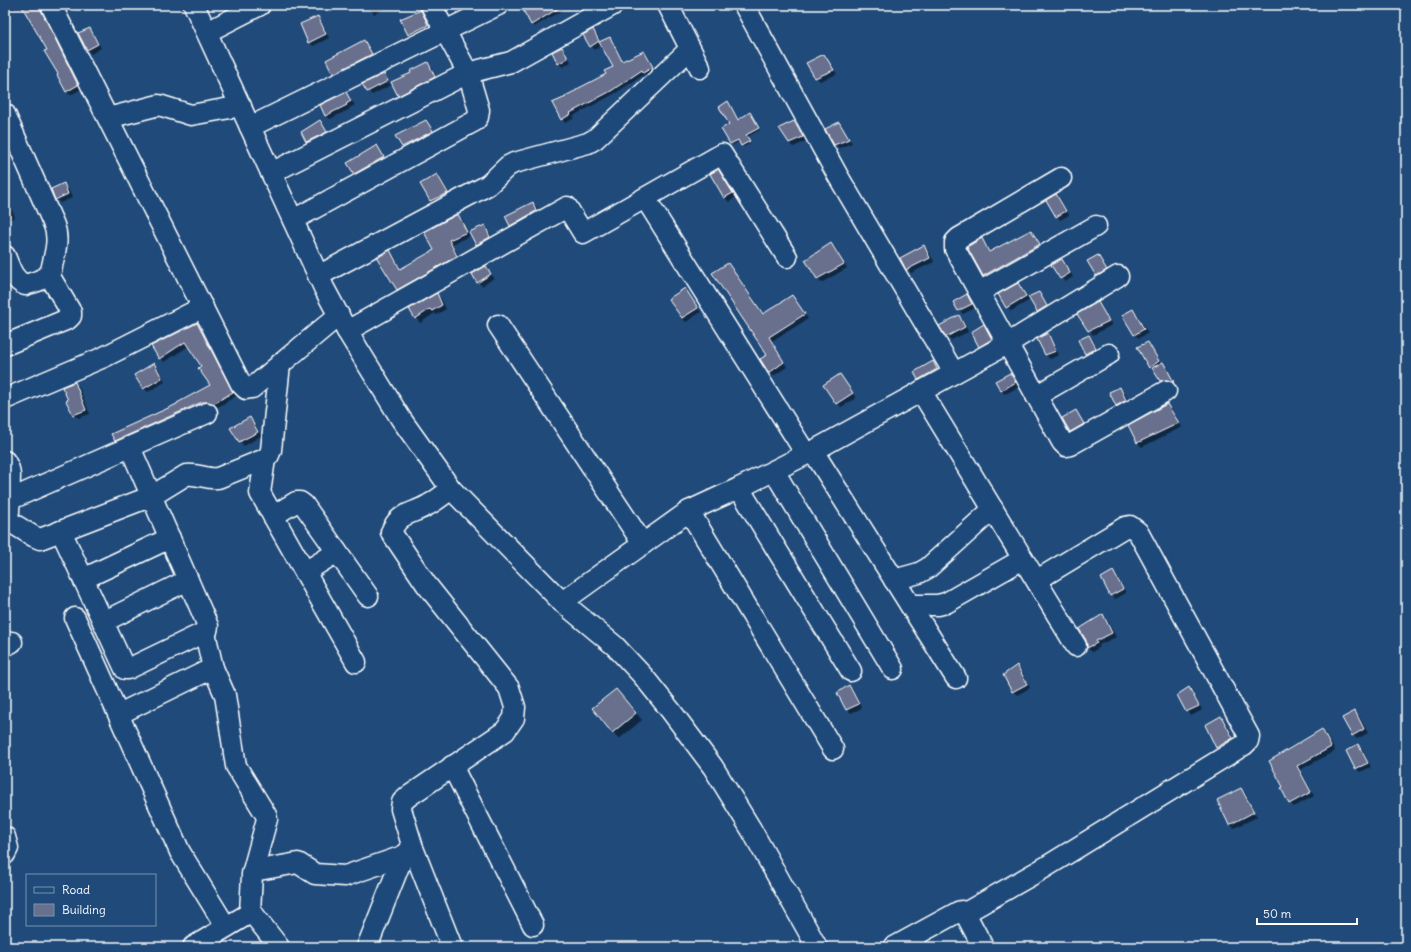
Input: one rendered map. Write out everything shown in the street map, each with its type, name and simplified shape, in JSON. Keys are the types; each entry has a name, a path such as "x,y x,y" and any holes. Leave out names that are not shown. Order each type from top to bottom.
{"street":[{"path":"50,5 242,384 246,388 252,388 280,364 343,323 567,207 583,233 722,154 787,257"},
{"path":"194,5 318,276 343,323 401,419 451,489 562,602 615,646 643,676 671,711 712,767 750,829 817,947"},
{"path":"207,32 260,5"},
{"path":"293,220 475,122 478,117 479,110 468,73 431,5"},
{"path":"250,127 498,5"},
{"path":"271,172 468,73 511,62 613,5"},
{"path":"668,5 700,68"},
{"path":"744,5 838,176 954,373"},
{"path":"318,276 488,185 508,166 514,163 588,143 690,49"},
{"path":"108,118 159,105 191,115 241,106"},
{"path":"5,114 57,233 57,242 51,271 44,279 25,285 18,282 5,256"},
{"path":"1061,178 959,238 955,242 956,249 1036,396 1062,442 1066,446 1166,391"},
{"path":"645,198 894,580 956,678"},
{"path":"979,292 1096,226"},
{"path":"5,345 68,319 71,316 71,312 49,275"},
{"path":"562,602 689,511 739,488 810,452 921,392 1007,344 1118,276"},
{"path":"5,399 104,357 203,307"},
{"path":"498,325 643,544"},
{"path":"1036,396 1109,354"},
{"path":"5,461 10,475 6,521 40,539 152,496 186,475 218,478 269,455 271,450 280,364"},
{"path":"921,392 1076,646"},
{"path":"9,500 207,413"},
{"path":"61,531 125,669 128,669 205,633 208,626 130,447"},
{"path":"265,458 260,493 356,662"},
{"path":"774,470 893,669"},
{"path":"739,488 851,671"},
{"path":"451,489 428,505 402,516 394,523 391,532 426,584 509,688 515,708 514,718 505,731 452,766 402,802 401,809 408,852 452,947"},
{"path":"273,516 296,502 300,502 304,505 368,596"},
{"path":"894,580 918,573 928,568 993,509"},
{"path":"689,511 833,749"},
{"path":"965,914 1044,868 1244,745 1248,741 1249,736 1138,532 1134,528 1130,526 1125,527 1037,580"},
{"path":"83,579 170,538"},
{"path":"305,572 337,552"},
{"path":"910,605 938,605 946,603 1023,559"},
{"path":"103,622 188,580"},
{"path":"75,618 180,852 226,927"},
{"path":"205,633 213,668 226,695 236,766 266,815 267,820 253,870 250,913"},
{"path":"119,714 213,668"},
{"path":"452,766 533,925"},
{"path":"5,837 8,848 5,854"},
{"path":"253,870 298,864 315,874 345,876 408,852"},
{"path":"367,947 408,852"},
{"path":"894,947 961,911 965,914 983,947"},
{"path":"193,947 250,913"},
{"path":"250,913 254,915 280,947"}],"building":[{"path":"21,5 40,5 41,10 78,85 66,92 57,75 58,74 44,51 47,50"},
{"path":"529,5 564,5 531,25 522,8"},
{"path":"421,10 428,25 408,35 400,19"},
{"path":"318,16 326,34 308,43 300,24"},
{"path":"90,28 98,44 87,50 78,33"},
{"path":"593,29 599,41 590,47 583,35"},
{"path":"610,37 622,61 644,51 653,67 643,73 642,70 611,91 570,113 571,114 561,120 552,103 566,97 565,96 577,89 606,74 604,71 613,67 599,42"},
{"path":"364,40 372,54 333,74 326,60"},
{"path":"562,47 568,58 558,64 552,52"},
{"path":"824,54 834,70 815,78 806,63"},
{"path":"428,62 435,77 398,96 391,82 411,73 410,71"},
{"path":"384,74 388,81 367,92 362,84"},
{"path":"346,92 351,101 346,104 347,105 325,116 320,105"},
{"path":"728,101 738,120 750,112 759,128 746,135 750,141 741,146 738,140 730,144 721,129 729,124 719,107"},
{"path":"320,120 327,132 306,142 301,132"},
{"path":"426,120 433,131 402,147 395,136"},
{"path":"794,121 803,137 789,143 779,128"},
{"path":"839,122 849,139 834,145 825,129"},
{"path":"377,145 384,157 354,174 347,163"},
{"path":"718,169 733,193 724,198 710,174"},
{"path":"437,174 448,193 430,201 420,184"},
{"path":"64,183 68,194 55,200 51,189"},
{"path":"1056,194 1066,211 1056,217 1046,200"},
{"path":"533,202 536,211 510,226 505,216"},
{"path":"458,214 467,232 449,240 457,256 397,290 377,258 390,250 400,269 434,250 424,232"},
{"path":"485,225 490,237 476,245 469,232"},
{"path":"1031,230 1040,244 983,276 967,247 982,238 989,252"},
{"path":"831,243 844,264 817,279 805,260"},
{"path":"924,245 930,258 906,270 900,258"},
{"path":"1098,255 1107,270 1096,276 1087,261"},
{"path":"1062,259 1070,273 1060,279 1051,265"},
{"path":"728,263 763,314 792,295 805,314 769,337 784,362 769,373 760,359 767,355 712,273"},
{"path":"486,266 491,274 477,283 472,274"},
{"path":"1018,283 1026,296 1006,308 998,294"},
{"path":"685,288 698,308 682,318 668,299"},
{"path":"1039,292 1047,306 1037,312 1028,297"},
{"path":"437,293 442,305 432,311 430,309 415,319 409,309"},
{"path":"967,294 972,304 958,311 953,302"},
{"path":"1098,302 1109,321 1088,331 1077,314"},
{"path":"1133,309 1144,329 1134,335 1122,315"},
{"path":"959,315 965,327 946,337 939,326"},
{"path":"197,323 233,392 213,404 202,402 115,441 111,434 177,404 210,385 198,368 201,366 185,342 159,359 151,346"},
{"path":"984,324 992,339 979,347 971,332"},
{"path":"1048,333 1056,351 1045,355 1037,339"},
{"path":"1089,335 1096,348 1085,354 1078,340"},
{"path":"1148,342 1159,361 1149,368 1137,347"},
{"path":"933,361 937,369 918,380 914,372"},
{"path":"1163,362 1174,382 1173,383 1167,380 1160,381 1152,368"},
{"path":"154,363 162,378 143,389 134,375"},
{"path":"1010,373 1016,382 1001,391 995,381"},
{"path":"840,374 853,393 836,404 823,385"},
{"path":"75,382 86,410 73,415 66,401 68,400 62,387"},
{"path":"1120,387 1126,400 1116,406 1109,392"},
{"path":"1167,404 1179,423 1137,443 1128,425"},
{"path":"1076,410 1084,424 1070,432 1062,418"},
{"path":"250,417 258,432 239,442 230,428"},
{"path":"1113,571 1123,589 1110,596 1101,578"},
{"path":"1103,614 1112,633 1096,641 1097,643 1087,648 1086,640 1079,629"},
{"path":"1017,665 1027,684 1012,692 1003,675"},
{"path":"849,685 859,704 846,710 837,693"},
{"path":"1189,687 1199,706 1186,712 1177,695"},
{"path":"616,689 636,713 612,733 592,708"},
{"path":"1355,711 1364,729 1352,736 1342,718"},
{"path":"1221,716 1233,738 1216,748 1205,725"},
{"path":"1322,729 1331,747 1297,766 1311,792 1289,804 1281,788 1283,787 1269,761"},
{"path":"1358,744 1368,763 1355,769 1346,751"},
{"path":"1241,788 1254,812 1229,825 1217,800"}]}
